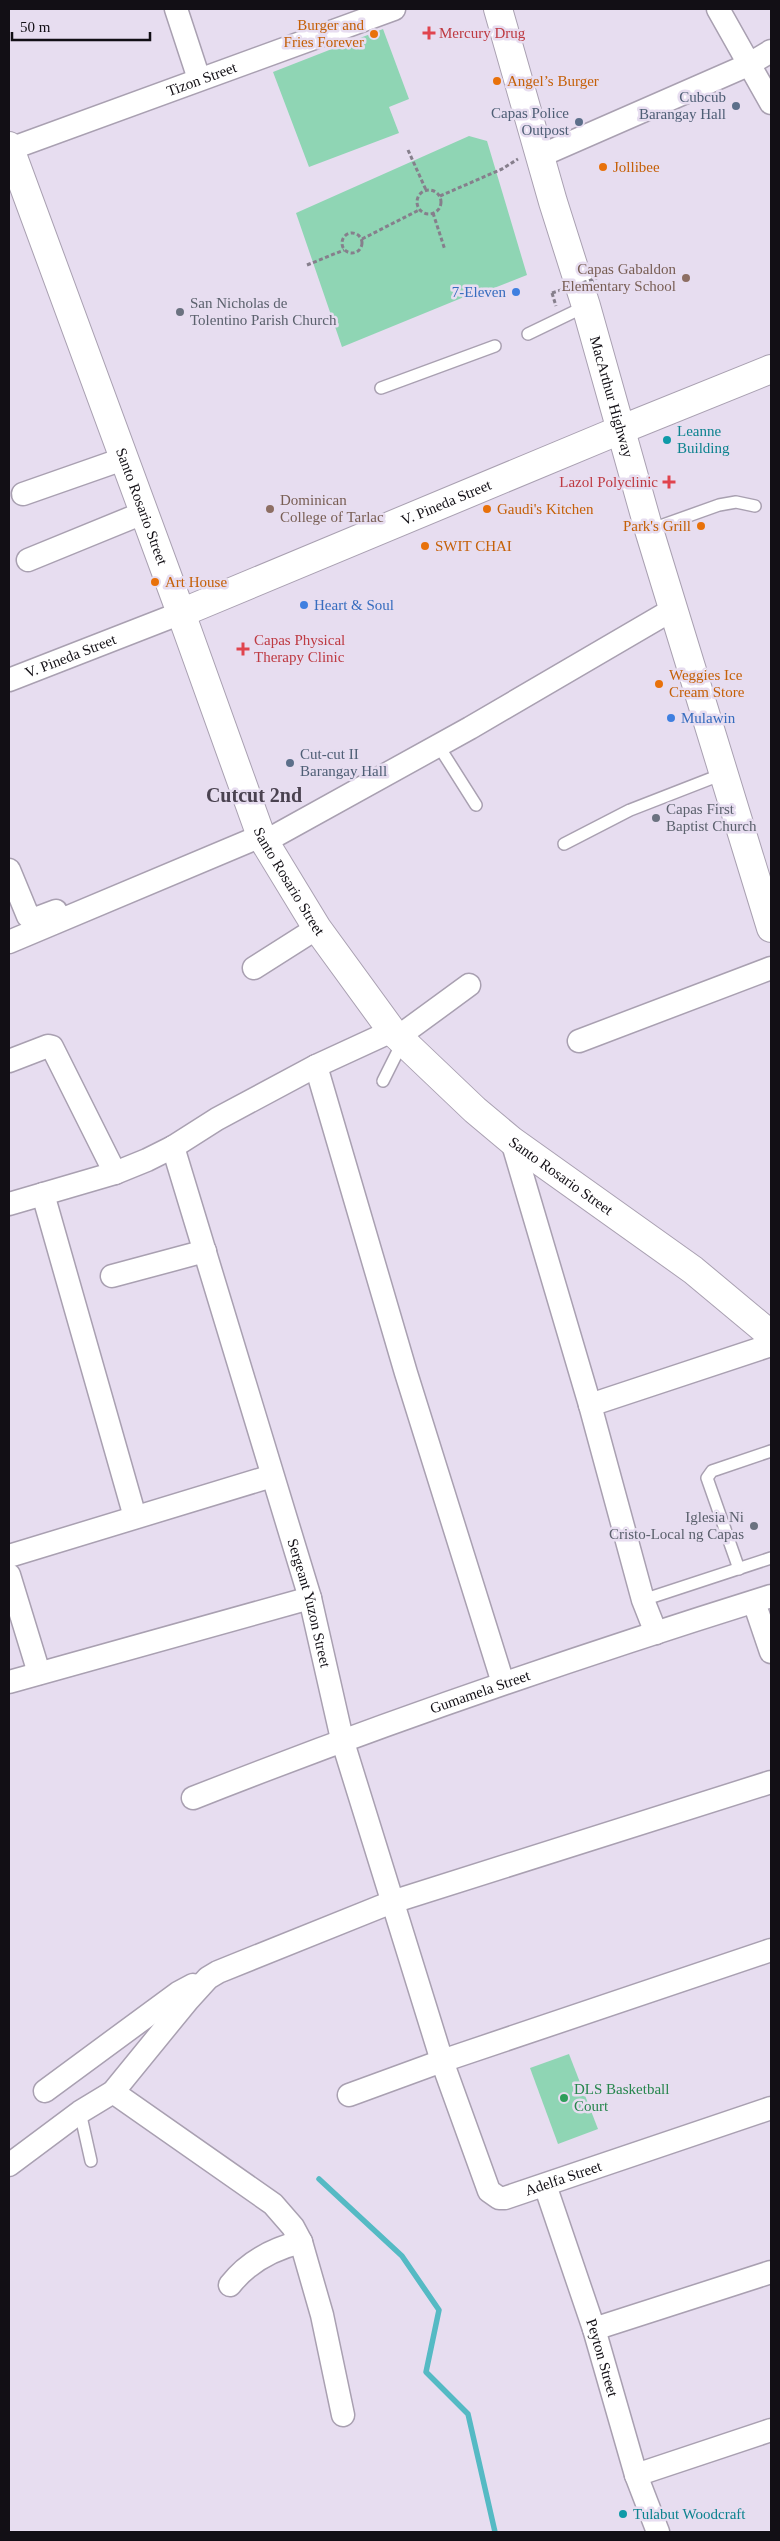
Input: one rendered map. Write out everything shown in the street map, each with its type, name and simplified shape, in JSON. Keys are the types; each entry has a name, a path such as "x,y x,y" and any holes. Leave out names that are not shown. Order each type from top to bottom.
{"main road":[{"name":"MacArthur Highway","path":"498,9 538,151 586,306 648,530 725,773 771,928"},
{"name":"Santo Rosario Street","path":"9,147 263,839 317,928 398,1036 475,1110 512,1141 693,1270 771,1335"},
{"name":"V. Pineda Street","path":"181,613 771,369"}],"street":[{"path":"176,9 199,79"},
{"name":"Tizon Street","path":"9,147 394,9"},
{"path":"718,9 771,103"},
{"path":"538,151 748,64 771,52"},
{"path":"23,494 122,459"},
{"path":"28,560 143,512"},
{"path":"9,942 68,916 263,839 438,745 672,610"},
{"name":"V. Pineda Street","path":"9,680 181,613"},
{"path":"9,870 28,916 32,920 63,909 68,916"},
{"path":"254,968 317,928"},
{"path":"579,1041 771,968"},
{"path":"9,1204 115,1173 173,1147 216,1119 316,1066 398,1036 469,985"},
{"path":"9,1061 48,1046 52,1047 115,1173"},
{"path":"316,1066 406,1373 503,1683"},
{"path":"512,1141 590,1405 643,1600 656,1633"},
{"name":"Sergeant Yuzon Street","path":"173,1147 310,1598 342,1739 442,2061"},
{"path":"43,1194 135,1517"},
{"path":"112,1276 205,1251"},
{"path":"590,1405 771,1345"},
{"path":"9,1556 272,1476"},
{"path":"9,1575 39,1673"},
{"path":"9,1682 310,1598"},
{"path":"763,1599 771,1652"},
{"name":"Gumamela Street","path":"193,1798 342,1739 503,1683 763,1599"},
{"path":"45,2091 178,1993 208,1978 392,1902 771,1782"},
{"path":"349,2095 442,2061 771,1950"},
{"path":"9,2165 80,2112 114,2092 208,1978"},
{"name":"Adelfa Street","path":"442,2061 489,2191 499,2198 505,2198 771,2108"},
{"path":"114,2092 273,2204 293,2226 301,2242 322,2315 343,2415"},
{"name":"Peyton Street","path":"545,2184 594,2329 636,2475 658,2532"},
{"path":"230,2285 249,2264 285,2246 301,2242"},
{"path":"594,2329 771,2272"},
{"path":"636,2475 771,2430"}],"lane":[{"path":"528,334 586,306"},
{"path":"380,388 495,346"},
{"path":"648,530 719,505 736,502 755,506"},
{"path":"438,745 476,805"},
{"path":"564,844 630,810 725,773"},
{"path":"383,1081 398,1036"},
{"path":"740,1569 707,1478 712,1471 771,1451"},
{"path":"643,1600 771,1558"},
{"path":"80,2112 91,2161"}],"path":[{"path":"408,150 426,190"},
{"path":"440,196 538,151"},
{"path":"426,190 436,192 440,196 441,203 439,209 433,213 424,213 419,210 417,202 419,195 426,190"},
{"path":"362,239 419,210"},
{"path":"433,213 445,250"},
{"path":"350,233 357,234 362,239 362,246 358,252 350,254 344,250 341,244 344,237 350,233"},
{"path":"307,265 344,250"},
{"path":"558,294 561,304 556,306 552,293 597,278"}],"green space":[{"path":"383,29 409,99 389,107 399,133 309,167 273,72"},
{"path":"469,136 487,141 527,275 471,297 469,295 342,347 296,213"},
{"name":"DLS Basketball Court","path":"569,2054 598,2129 558,2144 530,2068"}],"waterway":[{"path":"319,2179 402,2256 439,2310 426,2372 468,2414 495,2532"}],"place":[{"name":"Mercury Drug","path":"429,33"},
{"name":"Burger and Fries Forever","path":"374,34"},
{"name":"Angel’s Burger","path":"497,81"},
{"name":"Cubcub Barangay Hall","path":"736,106"},
{"name":"Capas Police Outpost","path":"579,122"},
{"name":"Jollibee","path":"603,167"},
{"name":"Capas Gabaldon Elementary School","path":"686,278"},
{"name":"7-Eleven","path":"516,292"},
{"name":"San Nicholas de Tolentino Parish Church","path":"180,312"},
{"name":"Leanne Building","path":"667,440"},
{"name":"Lazol Polyclinic","path":"669,482"},
{"name":"Dominican College of Tarlac","path":"270,509"},
{"name":"Gaudi's Kitchen","path":"487,509"},
{"name":"Park's Grill","path":"701,526"},
{"name":"SWIT CHAI","path":"425,546"},
{"name":"Art House","path":"155,582"},
{"name":"Heart & Soul","path":"304,605"},
{"name":"Capas Physical Therapy Clinic","path":"243,649"},
{"name":"Weggies Ice Cream Store","path":"659,684"},
{"name":"Mulawin","path":"671,718"},
{"name":"Cut-cut II Barangay Hall","path":"290,763"},
{"name":"Capas First Baptist Church","path":"656,818"},
{"name":"Iglesia Ni Cristo-Local ng Capas","path":"754,1526"},
{"name":"DLS Basketball Court","path":"564,2098"},
{"name":"Tulabut Woodcraft","path":"623,2514"}],"district":[{"name":"Cutcut 2nd","path":"254,795"}]}
